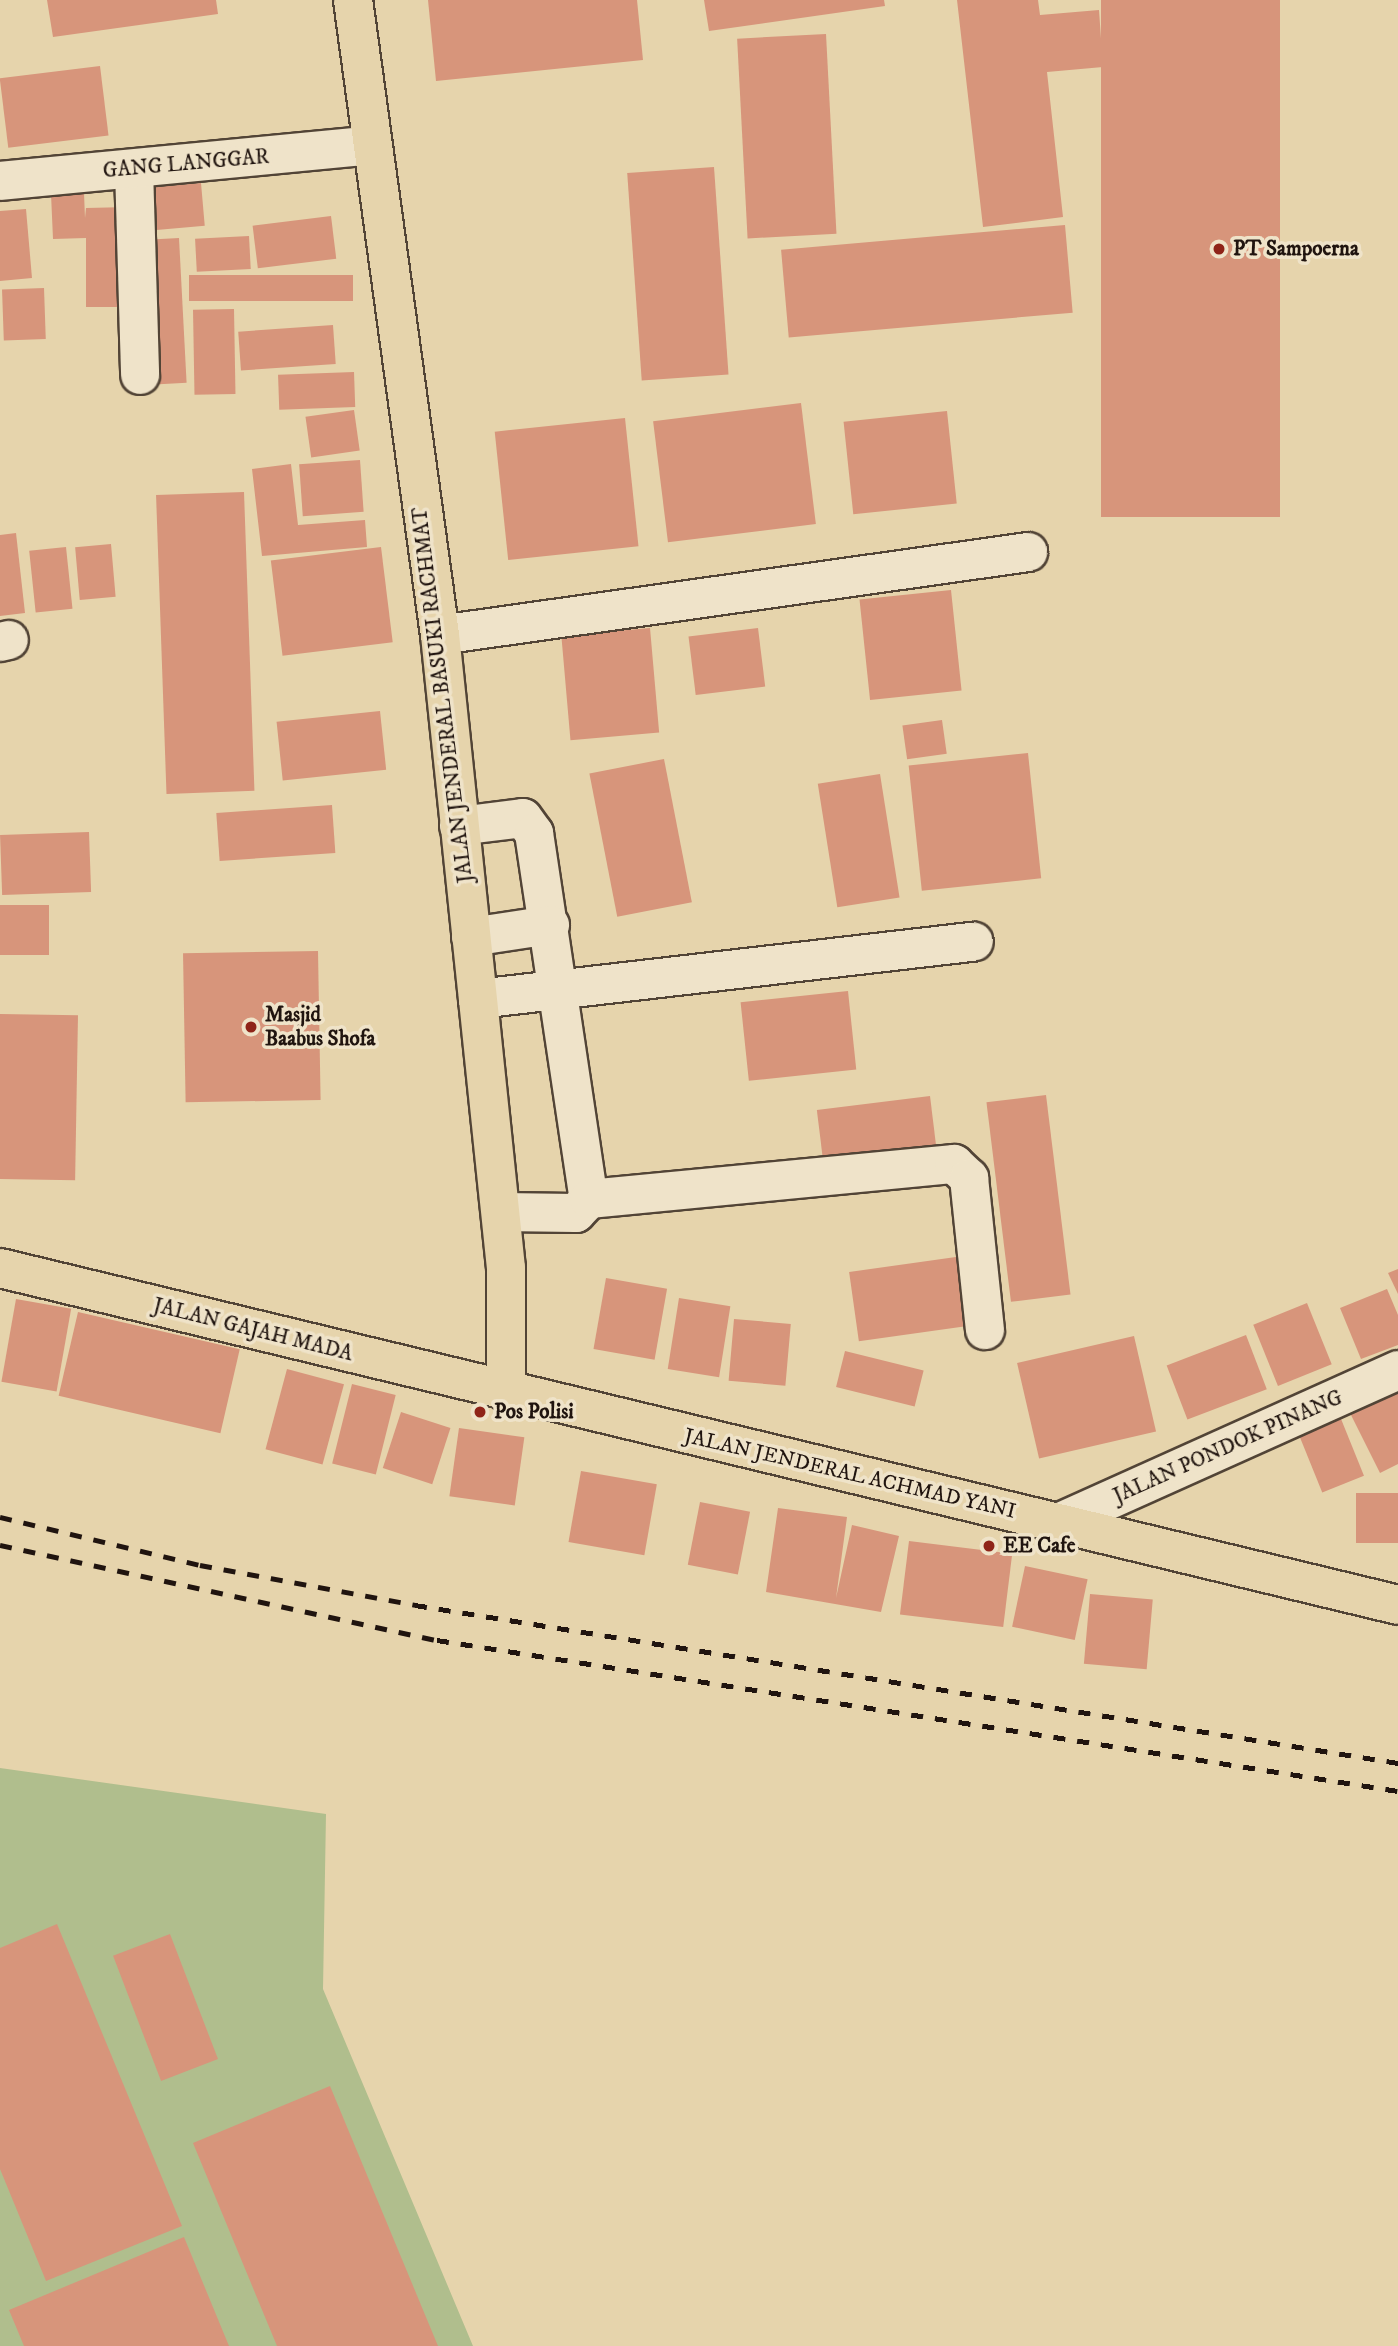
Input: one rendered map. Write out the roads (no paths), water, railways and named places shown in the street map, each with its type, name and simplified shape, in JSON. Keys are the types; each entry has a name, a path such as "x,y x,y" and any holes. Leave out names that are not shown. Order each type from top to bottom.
{"main road":[{"name":"JALAN JENDERAL BASUKI RACHMAT","path":"354,0 440,635 501,1212 506,1392"},
{"name":"JALAN GAJAH MADA","path":"0,1268 506,1392"},
{"name":"JALAN JENDERAL ACHMAD YANI","path":"506,1392 1398,1605"}],"street":[{"name":"GANG LANGGAR","path":"0,181 372,145"},
{"path":"134,169 141,375"},
{"path":"440,635 1028,552"},
{"path":"459,826 523,818 540,852 589,1199"},
{"path":"471,937 551,925"},
{"path":"478,999 974,942"},
{"path":"501,1212 576,1213 589,1199 954,1164 969,1178 985,1330"},
{"name":"JALAN PONDOK PINANG","path":"1058,1523 1398,1370"}],"railway":[{"path":"0,1517 200,1565 415,1605 1398,1763"},
{"path":"0,1545 437,1640 1398,1791"}],"place":[{"name":"PT Sampoerna","path":"1219,249"},
{"name":"Masjid Baabus Shofa","path":"251,1027"},
{"name":"Pos Polisi","path":"480,1412"},
{"name":"EE Cafe","path":"989,1546"}]}
